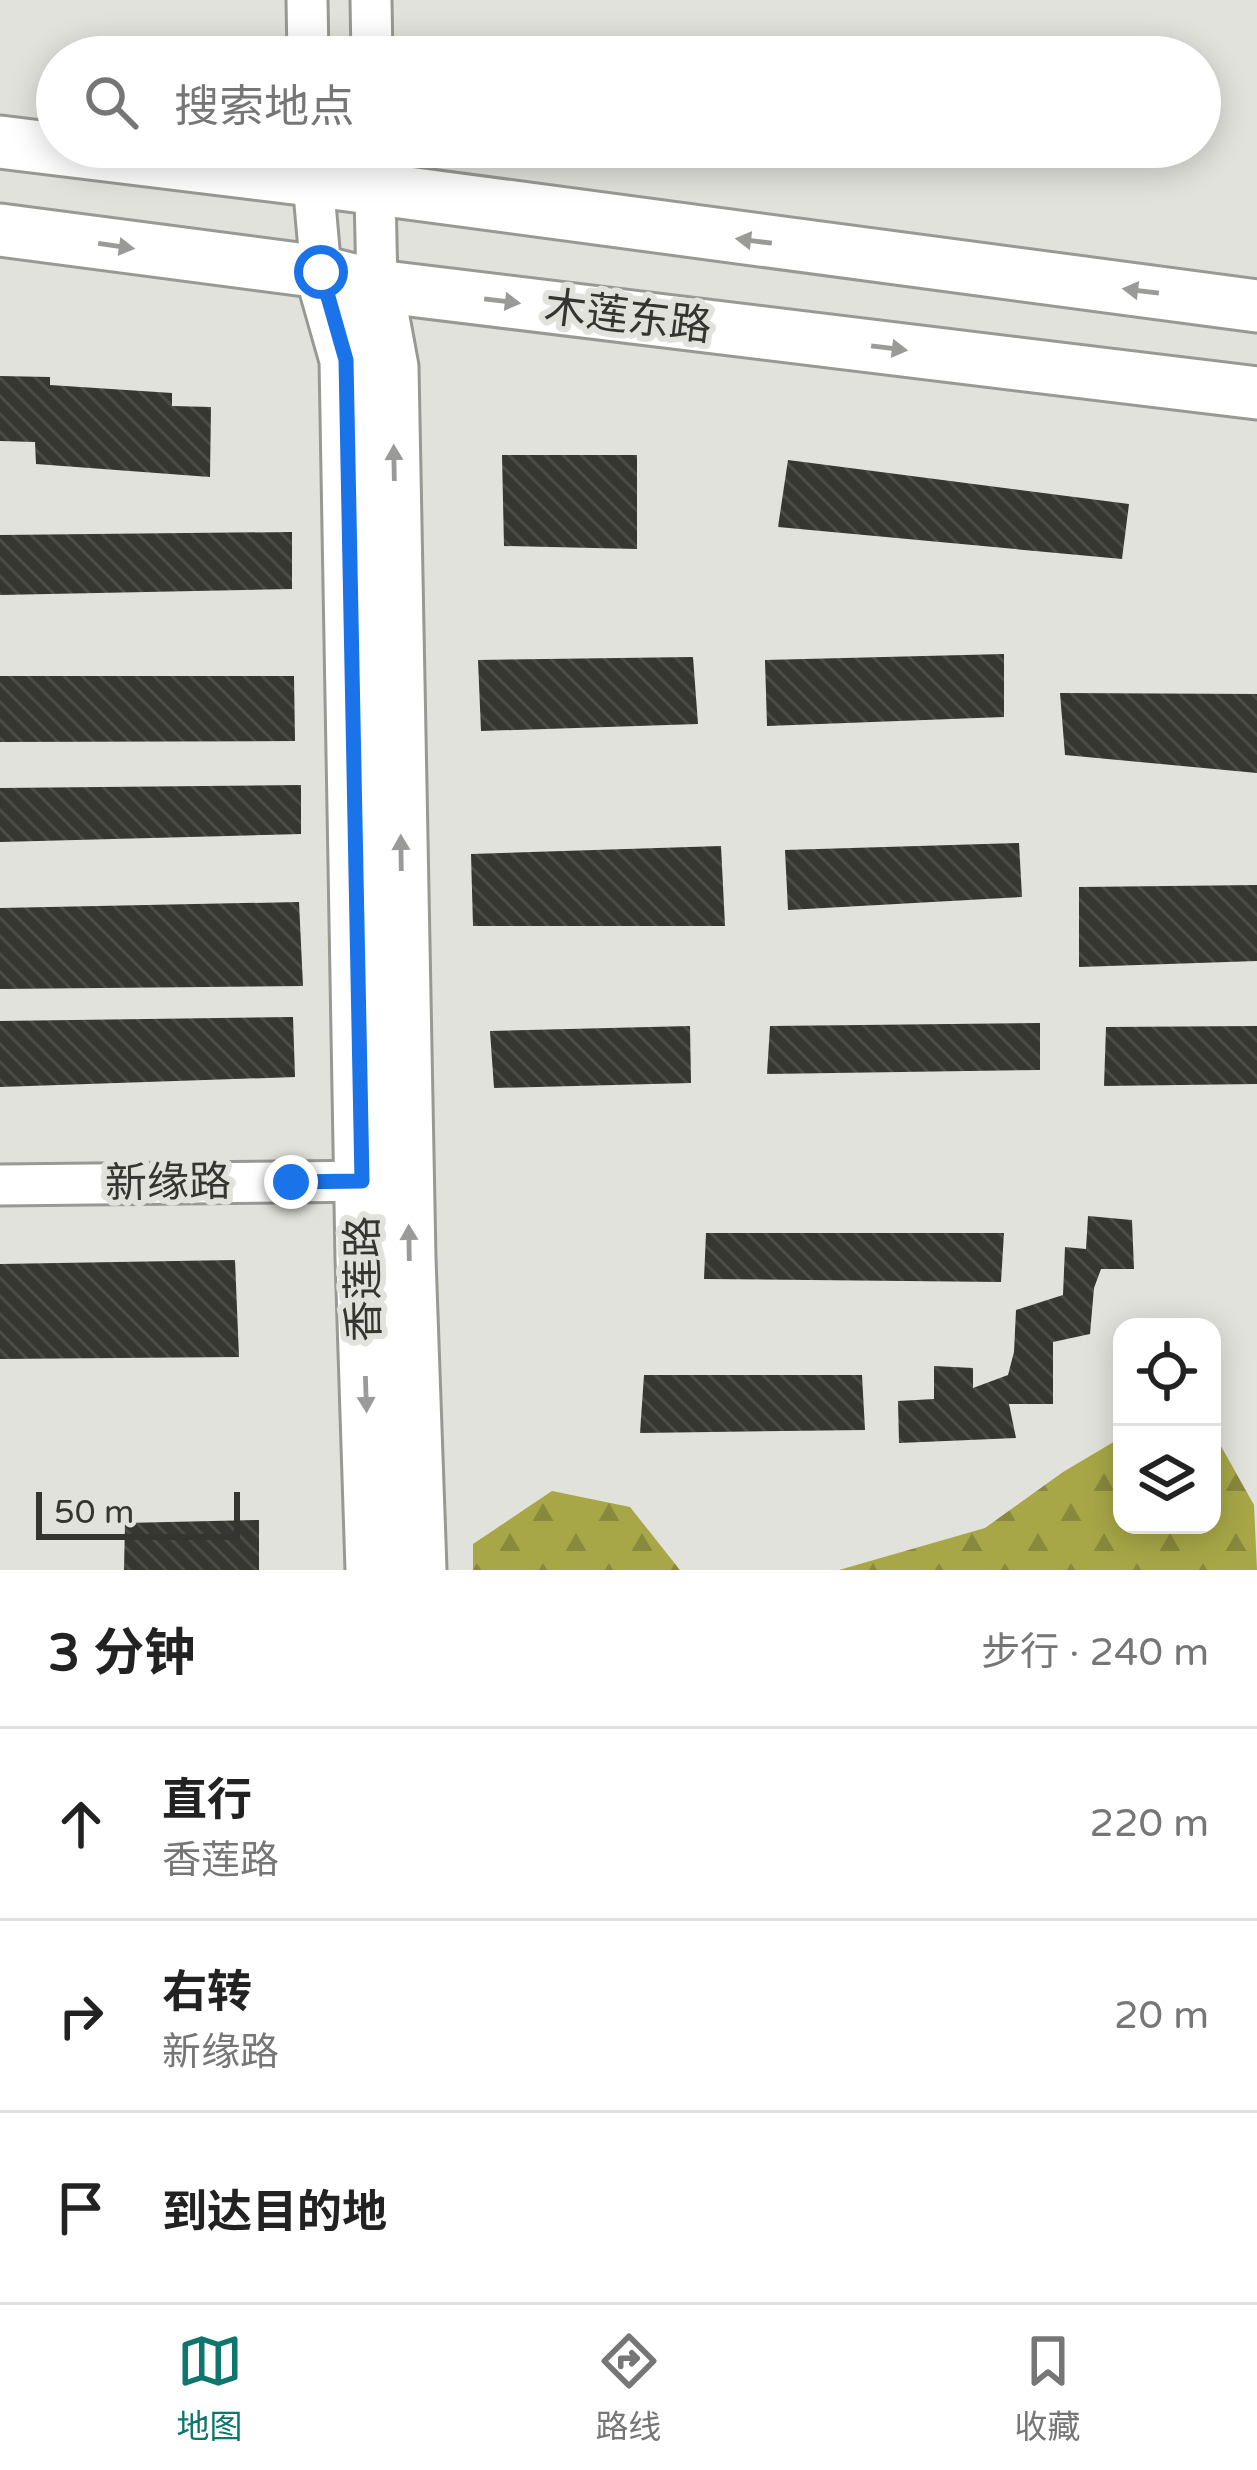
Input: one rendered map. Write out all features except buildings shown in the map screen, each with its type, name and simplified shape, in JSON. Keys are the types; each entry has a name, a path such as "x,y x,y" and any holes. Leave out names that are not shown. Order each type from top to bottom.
{"main road":[{"path":"0,142 36,144"},
{"path":"375,169 1257,306"},
{"name":"木莲东路","path":"0,230 321,272 376,286 1257,393"},
{"name":"香莲路","path":"321,272 346,360 384,1168 420,1570"},
{"name":"香莲路","path":"372,1570 384,1168 392,367 376,286"}],"street":[{"path":"307,0 308,36"},
{"path":"371,0 372,36"},
{"path":"311,168 321,272"},
{"path":"375,169 376,286"},
{"name":"新缘路","path":"0,1160 384,1168"},
{"name":"新缘路","path":"0,1185 384,1168"}],"green space":[{"path":"1113,1442 1113,1534 1221,1534 1221,1446 1254,1505 1257,1570 839,1570 985,1528"},
{"path":"552,1491 630,1507 680,1570 473,1570 473,1544"}],"route":[{"path":"291,1182 362,1181 346,360 321,272"}]}
